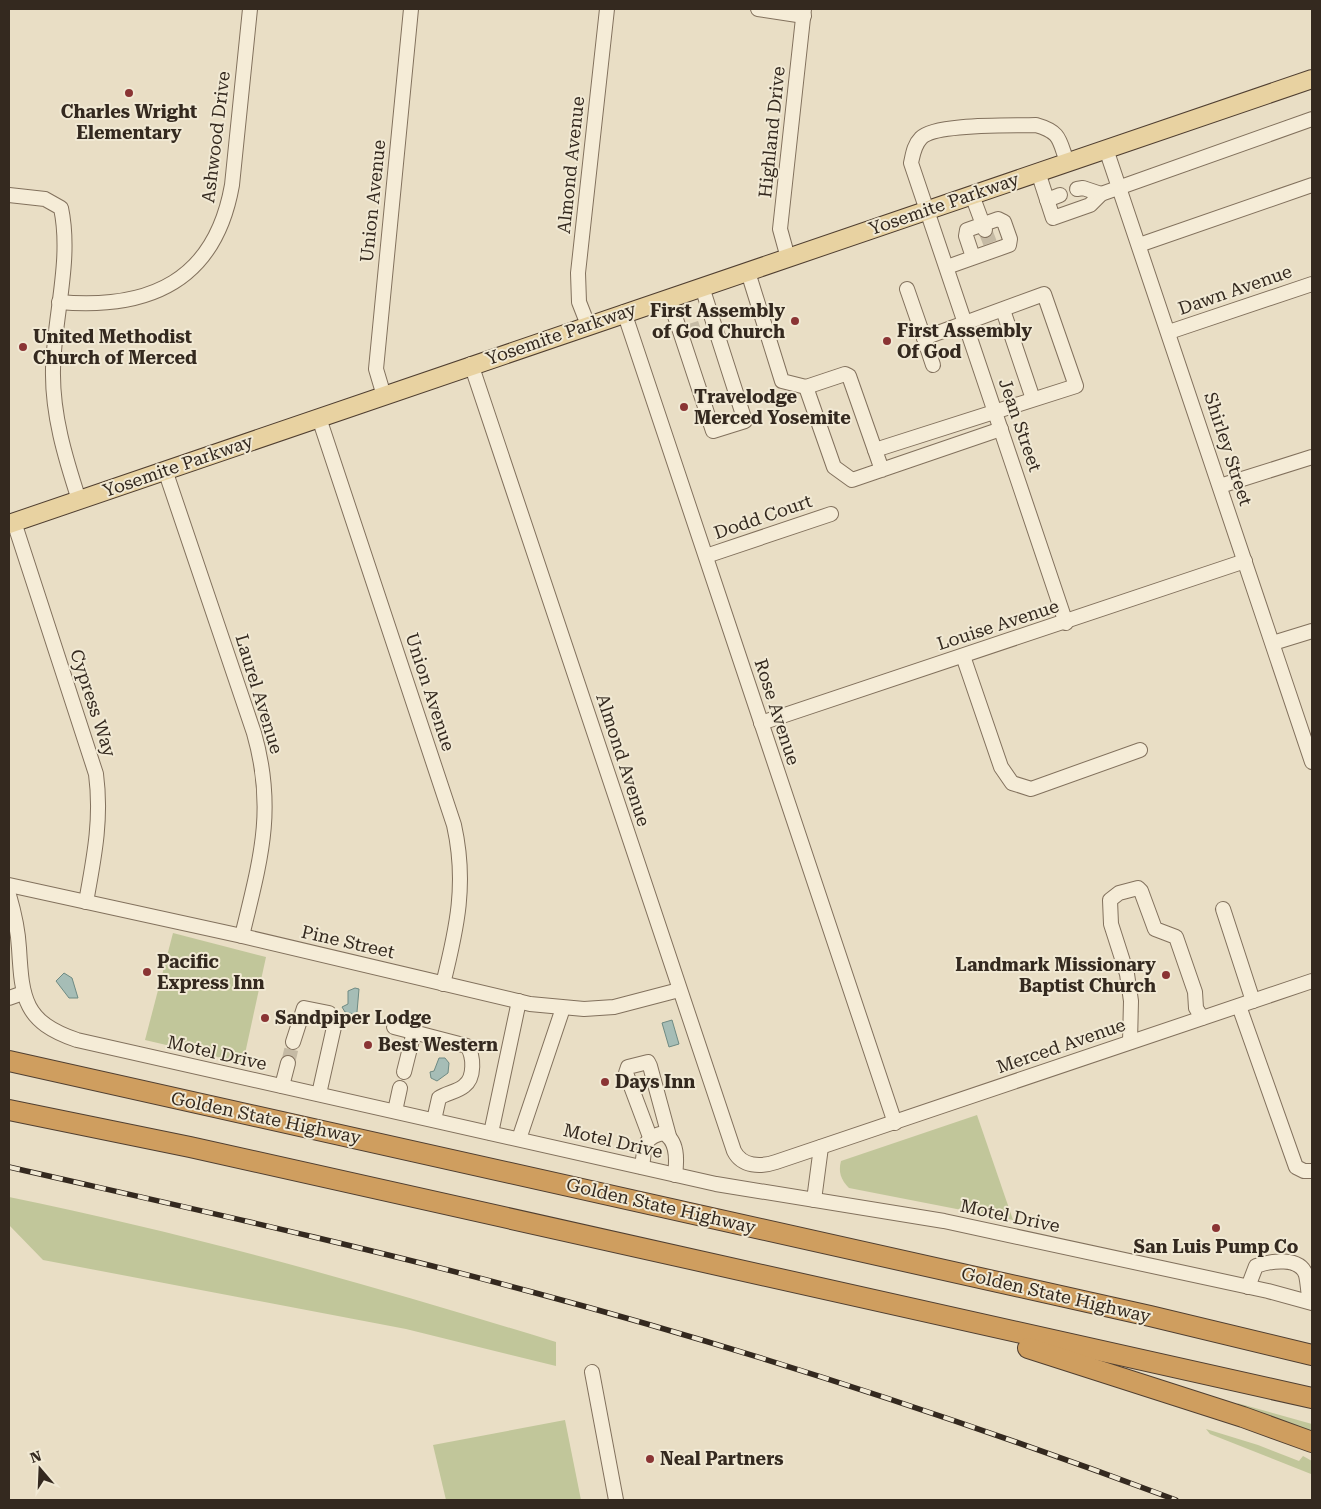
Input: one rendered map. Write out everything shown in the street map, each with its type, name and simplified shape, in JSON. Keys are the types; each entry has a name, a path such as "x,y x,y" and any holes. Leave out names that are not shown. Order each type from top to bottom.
{"highway":[{"name":"Golden State Highway","path":"9,1062 1121,1310 1312,1355"},
{"path":"9,1110 190,1147 1312,1398"},
{"path":"903,1308 1244,1416 1312,1442"}],"main road":[{"name":"Yosemite Parkway","path":"11,523 384,396 471,364 748,272 1312,79"}],"street":[{"name":"Ashwood Drive","path":"59,302 109,304 160,290 186,274 212,244 228,208 232,185 250,9"},
{"name":"Union Avenue","path":"384,396 376,369 411,9"},
{"name":"Almond Avenue","path":"588,325 579,302 578,273 607,9"},
{"path":"758,9 804,12"},
{"name":"Highland Drive","path":"788,258 780,229 804,12"},
{"path":"1038,172 1053,218 1090,205 1100,194 1312,119"},
{"name":"Jean Street","path":"1066,623 911,163 915,146 922,137 939,129 1036,125 1052,129 1058,138 1067,162"},
{"name":"Shirley Street","path":"1106,149 1312,762"},
{"path":"1139,245 1312,185"},
{"path":"1077,189 1083,188 1100,194"},
{"path":"9,195 44,199 61,208 66,233 53,368 54,405 64,449 79,500"},
{"path":"972,195 984,227"},
{"path":"1047,200 1060,195"},
{"path":"947,266 973,257 991,247 1009,244 1010,239 1004,222 998,219 984,227 967,230 966,236 973,257"},
{"path":"748,272 782,381 806,387 848,374 882,470"},
{"name":"Dawn Avenue","path":"1169,332 1312,284"},
{"path":"669,298 684,333 713,431 745,421 709,324 702,287"},
{"path":"907,289 932,365"},
{"path":"875,450 1076,386 1044,294 924,338"},
{"path":"1003,310 1033,399"},
{"name":"Rose Avenue","path":"624,312 896,1123"},
{"name":"Almond Avenue","path":"471,364 734,1151 746,1163"},
{"path":"806,387 835,470 852,480 1001,429"},
{"name":"Union Avenue","path":"319,418 454,826 460,854 461,892 457,923 443,984"},
{"path":"1220,486 1312,457"},
{"name":"Laurel Avenue","path":"165,470 254,733 263,767 266,794 265,836 242,936"},
{"name":"Dodd Court","path":"706,556 831,514"},
{"name":"Cypress Way","path":"11,523 96,774 99,795 98,833 86,902"},
{"name":"Louise Avenue","path":"761,724 1066,623 1245,561"},
{"path":"1273,644 1312,631"},
{"path":"964,656 1001,767 1012,783 1031,789 1140,750"},
{"name":"Pine Street","path":"9,885 242,936 519,1001 563,1008 614,1007 679,990"},
{"path":"1130,1042 1131,1001 1127,974 1109,913 1110,900 1119,893 1138,888 1141,891 1155,929 1176,937 1195,992 1196,1008 1202,1018"},
{"name":"Motel Drive","path":"9,895 17,931 23,994 36,1016 48,1027 63,1035 92,1044 675,1175 944,1221 1248,1287 1311,1303"},
{"path":"1223,909 1253,1001"},
{"name":"Merced Avenue","path":"746,1163 767,1165 1312,981"},
{"path":"9,998 23,994"},
{"path":"490,1133 519,1001"},
{"path":"1239,1006 1296,1167 1304,1171 1312,1171"},
{"path":"294,1042 304,1008 329,1014 334,1027 319,1094"},
{"path":"519,1139 563,1008"},
{"path":"394,1027 467,1046 473,1059 469,1081 463,1087 439,1098 434,1120"},
{"path":"404,1072 414,1032"},
{"path":"650,1137 626,1073 628,1067 632,1064 648,1062 676,1155 675,1175"},
{"path":"282,1086 288,1063"},
{"path":"395,1111 400,1088"},
{"path":"642,1167 644,1148 650,1137 663,1133 669,1136"},
{"path":"814,1200 821,1147"},
{"path":"1248,1287 1256,1266 1273,1261 1297,1264 1306,1273 1311,1303"},
{"path":"592,1372 616,1500"}],"green space":[{"path":"173,933 266,957 243,1063 145,1040"},
{"path":"977,1115 1013,1220 849,1188 842,1179 840,1172 841,1161"},
{"path":"9,1197 147,1228 284,1263 556,1342 556,1366 406,1329 43,1260 9,1225"},
{"path":"1237,1403 1312,1424 1312,1431 1264,1414 1246,1410"},
{"path":"565,1420 581,1500 446,1500 433,1445"},
{"path":"1206,1429 1258,1445 1299,1461 1303,1456 1312,1461 1312,1489 1311,1474 1210,1434"}],"water":[{"path":"64,973 72,978 78,998 69,998 56,981"},
{"path":"355,988 359,989 357,1012 354,1014 345,1012 342,1007 348,1004 348,991"},
{"path":"672,1020 679,1044 669,1047 662,1023"},
{"path":"439,1058 445,1058 449,1063 448,1073 437,1081 431,1078 430,1072 434,1071"}],"tunnel":[{"path":"985,230 990,243"},
{"path":"687,332 705,326"},
{"path":"288,1063 293,1042"}],"railway":[{"path":"9,1167 336,1242 613,1314 856,1388 1017,1442 1176,1500"}],"place":[{"name":"Charles Wright Elementary","path":"129,93"},
{"name":"First Assembly of God Church","path":"795,321"},
{"name":"First Assembly Of God","path":"887,341"},
{"name":"United Methodist Church of Merced","path":"23,347"},
{"name":"Travelodge Merced Yosemite","path":"684,407"},
{"name":"Pacific Express Inn","path":"147,972"},
{"name":"Landmark Missionary Baptist Church","path":"1166,975"},
{"name":"Sandpiper Lodge","path":"265,1018"},
{"name":"Best Western","path":"368,1045"},
{"name":"Days Inn","path":"605,1082"},
{"name":"San Luis Pump Co","path":"1216,1228"},
{"name":"Neal Partners","path":"650,1459"}]}
